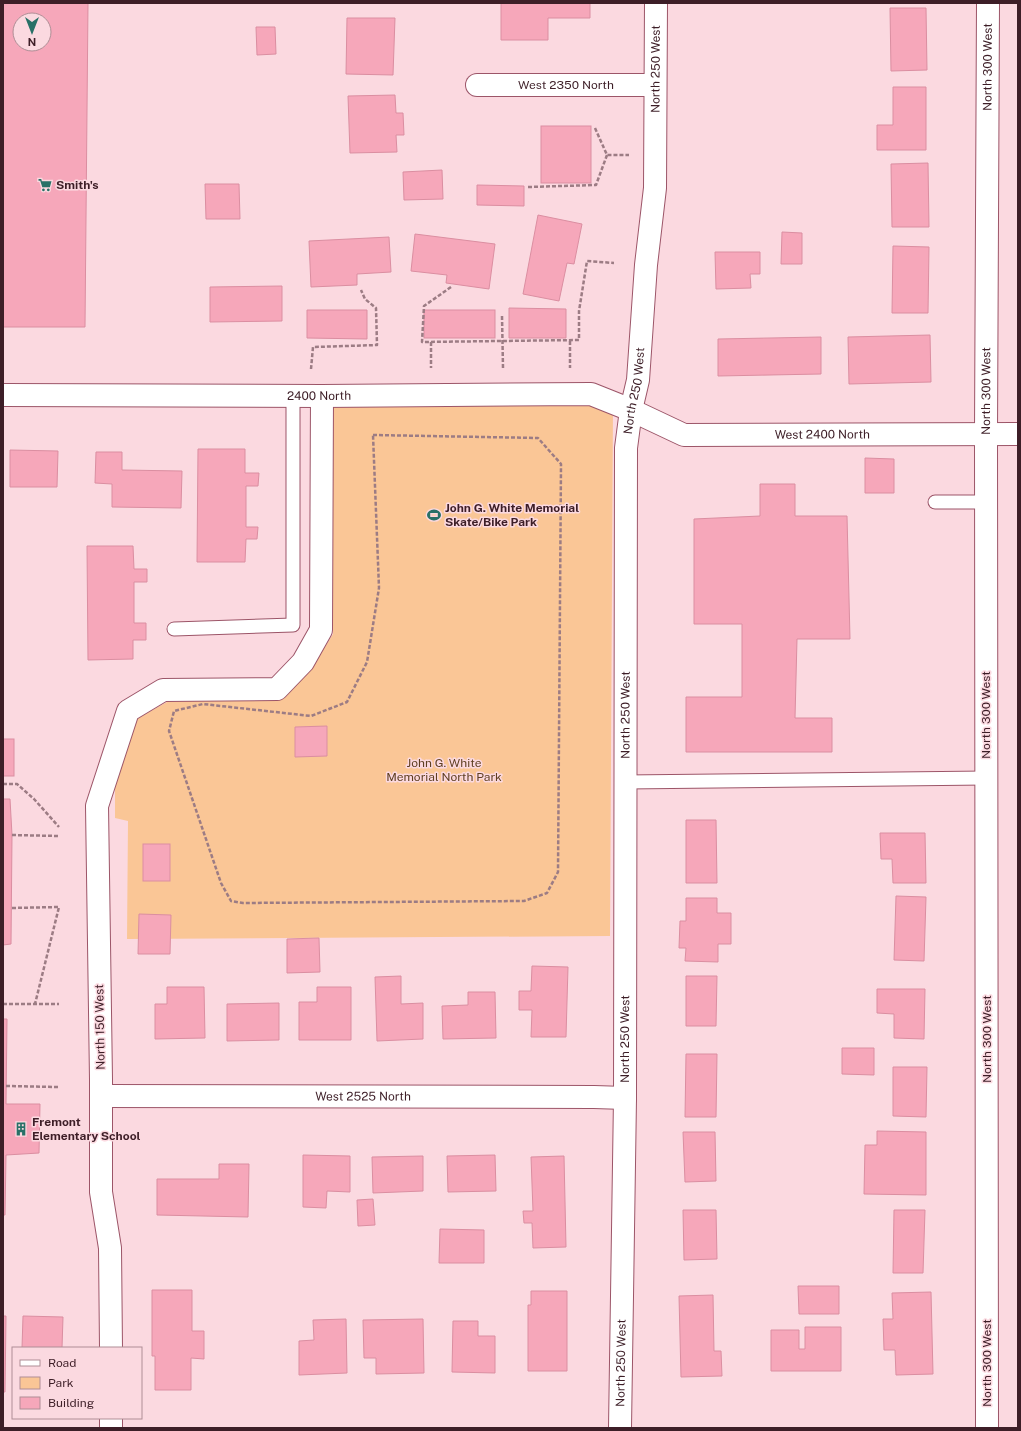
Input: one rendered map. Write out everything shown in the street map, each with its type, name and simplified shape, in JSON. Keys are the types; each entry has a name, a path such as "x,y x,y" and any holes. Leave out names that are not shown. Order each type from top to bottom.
{"street":[{"name":"North 250 West","path":"620,1428 625,1098 626,448 631,410 638,380 646,265 655,188 656,3"},
{"name":"North 300 West","path":"987,1428 986,434 988,3"},
{"name":"West 2350 North","path":"477,85 655,85"},
{"name":"2400 North","path":"3,395 322,396 591,394 631,410"},
{"name":"North 150 West","path":"111,1347 110,1248 101,1192 97,806 128,711 163,690 277,689 303,662 321,630 322,396"},
{"name":"West 2400 North","path":"631,410 684,435 1018,434"},
{"name":"West 2525 North","path":"101,1096 625,1098"}],"lane":[{"path":"174,629 293,625 293,396"},
{"path":"935,502 986,502"},
{"path":"625,782 986,778"}],"path":[{"path":"528,187 596,185 608,155 595,128"},
{"path":"608,155 629,155"},
{"path":"450,287 424,306 422,342 579,340 579,311 587,261 614,263"},
{"path":"311,369 313,347 376,345 376,308 365,299 362,290"},
{"path":"502,316 503,368"},
{"path":"570,341 570,368"},
{"path":"431,342 431,368"},
{"path":"372,435 538,438 561,464 558,872 547,893 524,901 243,903 231,901 221,883 169,731 174,711 203,704 311,716 347,702 367,662 379,588 372,435"},
{"path":"3,784 17,784 34,799 59,826"},
{"path":"12,835 59,836"},
{"path":"12,908 59,907 35,1004"},
{"path":"3,1004 59,1004"},
{"path":"6,1086 58,1086"}],"green space":[{"name":"John G. White Memorial North Park","path":"333,406 613,406 610,936 127,939 128,821 115,818 115,765 133,721 167,702 283,697 310,671 333,634"}],"building":[{"name":"Smith's","path":"3,3 88,3 85,327 3,327"},
{"path":"501,3 590,3 590,18 548,18 548,40 501,40"},
{"path":"890,8 926,8 927,70 891,71"},
{"path":"347,18 395,18 393,75 346,74"},
{"path":"256,27 275,27 276,54 257,55"},
{"path":"893,87 926,87 926,150 877,150 877,125 893,125"},
{"path":"395,95 396,113 403,113 404,135 396,135 397,152 350,153 348,96"},
{"path":"541,126 591,126 591,183 541,183"},
{"path":"928,163 929,227 892,227 891,164"},
{"path":"442,170 443,199 404,200 403,172"},
{"path":"205,184 239,184 240,219 206,219"},
{"path":"477,185 524,186 524,206 477,205"},
{"path":"538,215 582,224 574,264 567,263 559,301 523,294"},
{"path":"782,232 802,233 802,264 781,264"},
{"path":"415,234 495,244 489,289 446,283 447,275 411,271"},
{"path":"389,237 391,272 357,274 357,285 311,287 309,241"},
{"path":"893,246 929,247 928,313 892,313"},
{"path":"715,252 760,252 760,274 750,274 751,288 716,289"},
{"path":"282,286 282,321 210,322 210,287"},
{"path":"509,308 566,309 566,338 509,338"},
{"path":"307,310 367,310 367,339 307,338"},
{"path":"424,310 495,310 495,338 424,338"},
{"path":"930,335 931,382 849,384 848,337"},
{"path":"821,337 821,374 718,376 718,339"},
{"path":"198,449 245,449 245,473 259,473 258,486 246,486 246,527 258,527 257,539 246,539 245,562 197,562"},
{"path":"10,450 58,451 57,487 10,487"},
{"path":"96,452 122,452 122,470 182,471 181,508 112,507 112,484 95,483"},
{"path":"865,458 894,459 894,493 865,493"},
{"path":"760,484 795,484 795,516 847,516 850,639 797,639 795,718 832,718 832,752 686,752 686,697 742,697 742,624 694,624 694,519 760,516"},
{"path":"87,546 133,546 134,569 147,569 147,582 134,582 134,623 146,623 146,640 133,640 133,659 88,660"},
{"path":"327,726 327,756 295,757 295,727"},
{"path":"3,739 14,739 14,776 3,776"},
{"path":"3,799 10,799 12,835 11,944 3,945"},
{"path":"686,820 716,820 717,883 686,883"},
{"path":"880,833 925,833 926,883 893,883 892,859 881,859"},
{"path":"143,844 170,844 170,881 143,881"},
{"path":"896,896 926,897 924,961 894,960"},
{"path":"686,898 717,898 717,913 731,913 731,944 718,944 718,962 685,961 686,948 679,948 680,921 686,921"},
{"path":"139,914 171,915 170,954 138,954"},
{"path":"319,938 320,972 287,973 287,939"},
{"path":"532,966 568,967 566,1037 531,1037 532,1010 519,1010 519,991 531,991"},
{"path":"401,976 401,1004 423,1003 423,1039 377,1041 375,977"},
{"path":"686,976 717,976 716,1026 686,1026"},
{"path":"167,987 204,987 205,1038 155,1039 155,1004 167,1004"},
{"path":"317,987 351,987 351,1040 299,1040 299,1002 317,1002"},
{"path":"877,989 925,989 924,1039 894,1038 894,1014 877,1013"},
{"path":"468,992 495,992 496,1038 443,1039 442,1006 468,1005"},
{"path":"279,1003 279,1040 227,1041 227,1004"},
{"name":"Fremont Elementary School","path":"3,1019 7,1019 6,1104 40,1104 39,1153 6,1155 5,1215 3,1215"},
{"path":"842,1048 874,1048 874,1075 842,1074"},
{"path":"686,1054 717,1054 716,1117 685,1117"},
{"path":"893,1067 927,1067 926,1117 893,1116"},
{"path":"877,1131 926,1132 926,1195 864,1194 865,1145 877,1145"},
{"path":"683,1132 715,1132 716,1181 685,1182"},
{"path":"303,1155 350,1156 350,1192 327,1191 326,1208 303,1207"},
{"path":"495,1155 496,1191 448,1192 447,1156"},
{"path":"423,1156 423,1191 373,1193 372,1157"},
{"path":"564,1156 566,1247 533,1248 532,1223 524,1223 523,1211 533,1211 531,1157"},
{"path":"219,1164 249,1164 248,1217 157,1215 157,1179 219,1179"},
{"path":"373,1199 375,1225 358,1226 357,1200"},
{"path":"683,1210 716,1210 717,1259 684,1260"},
{"path":"894,1210 925,1210 923,1273 893,1273"},
{"path":"440,1229 484,1230 484,1263 439,1263"},
{"path":"798,1286 839,1286 839,1314 799,1314"},
{"path":"152,1290 192,1290 192,1331 204,1331 204,1359 191,1358 191,1390 155,1390 155,1356 152,1356"},
{"path":"531,1291 567,1291 567,1371 528,1371 528,1305 531,1305"},
{"path":"931,1292 933,1374 896,1375 895,1350 884,1350 883,1319 893,1319 892,1293"},
{"path":"713,1295 714,1351 721,1351 722,1376 681,1377 679,1296"},
{"path":"3,1316 6,1316 5,1392 3,1392"},
{"path":"23,1316 63,1317 62,1347 22,1347"},
{"path":"346,1319 347,1373 299,1375 299,1341 314,1340 313,1320"},
{"path":"423,1319 424,1373 376,1374 376,1358 364,1358 363,1320"},
{"path":"453,1321 478,1321 478,1336 495,1336 495,1373 452,1372"},
{"path":"805,1327 841,1327 841,1371 771,1371 771,1330 799,1330 799,1349 805,1349"}],"place":[{"name":"Smith's","path":"45,185"},
{"name":"John G. White Memorial Skate/Bike Park","path":"434,515"},
{"name":"Fremont Elementary School","path":"21,1129"}]}
